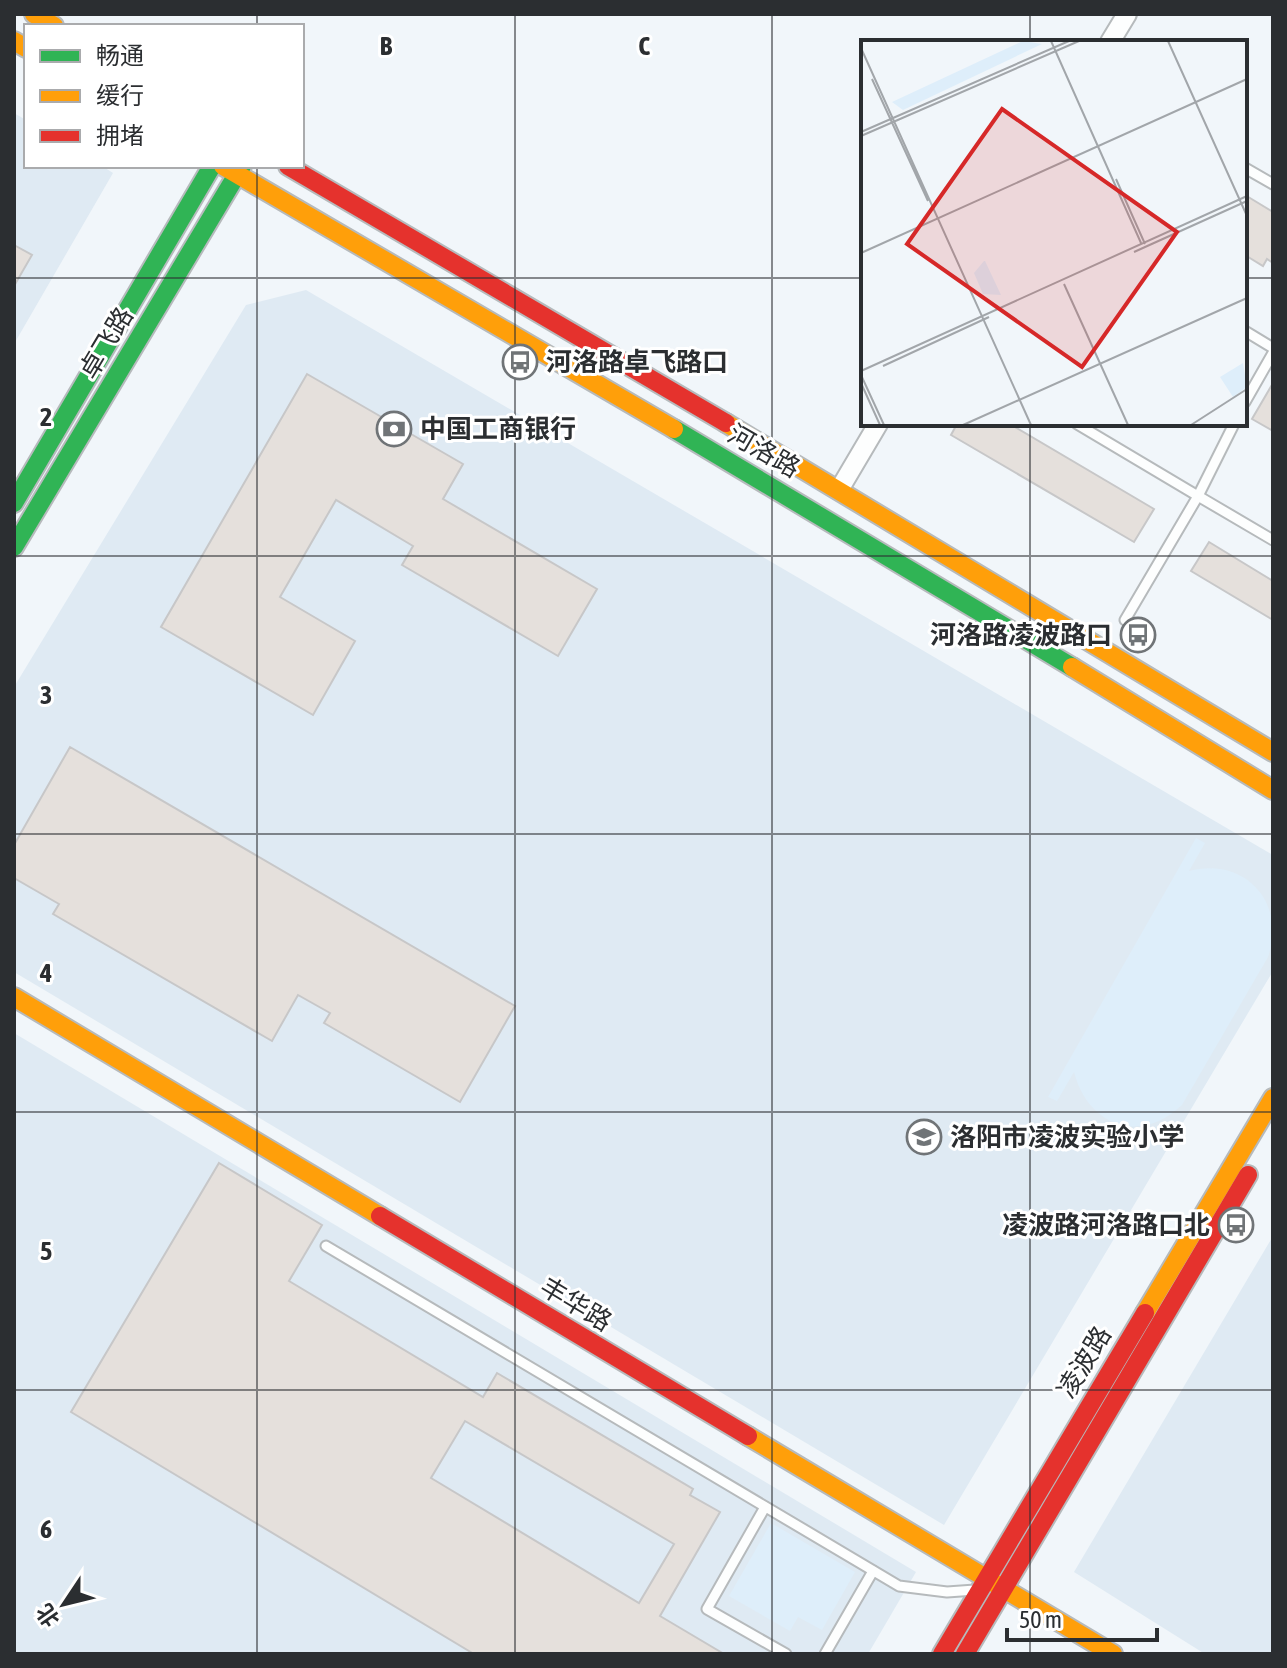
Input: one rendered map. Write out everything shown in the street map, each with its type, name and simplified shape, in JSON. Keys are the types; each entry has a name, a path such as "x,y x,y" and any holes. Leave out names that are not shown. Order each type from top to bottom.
{"street":[{"path":"1111,40 1127,14"},
{"name":"卓飞路","path":"14,503 211,168"},
{"name":"河洛路","path":"291,168 839,490 1273,752"},
{"name":"卓飞路","path":"14,547 234,169"},
{"name":"河洛路","path":"234,169 823,515 1273,790"},
{"path":"839,490 877,426"},
{"name":"丰华路","path":"14,997 1000,1595 1088,1654"},
{"name":"丰华路","path":"14,1013 942,1572 982,1584"},
{"name":"凌波路","path":"942,1654 1273,1098"},
{"name":"凌波路","path":"965,1654 1273,1132"},
{"name":"丰华路","path":"1000,1595 1113,1654"}],"lane":[{"path":"1247,169 1273,184"},
{"path":"1247,332 1273,350 1247,398"},
{"path":"1080,426 1272,538"},
{"path":"1125,620 1198,496 1233,426"},
{"path":"326,1246 899,1586 947,1592 982,1584"},
{"path":"765,1507 707,1609 786,1654"},
{"path":"825,1654 873,1571"}],"shaded area":[{"path":"14,113 24,119 24,168 105,168 113,173 14,344"},
{"path":"306,290 1273,855 1273,971 944,1525 14,972 14,687 246,305"},
{"path":"1196,838 1205,843 1189,871 1209,868 1244,877 1257,888 1266,902 1272,919 1268,957 1182,1105 1166,1117 1133,1126 1103,1117 1081,1091 1074,1072 1057,1101 1048,1097"},
{"path":"14,1033 916,1572 868,1654 14,1654"},
{"path":"1273,1236 1273,1654 1205,1654 1074,1572"},
{"path":"771,1523 855,1572 822,1630 798,1617 790,1631 729,1596"}],"building":[{"path":"1247,196 1273,212 1273,263 1267,259 1263,266 1247,256"},
{"path":"14,245 32,255 14,286"},
{"path":"307,374 463,464 443,499 597,589 558,656 402,565 413,546 336,500 280,597 355,641 313,715 161,627"},
{"path":"1273,383 1273,431 1252,419"},
{"path":"956,426 1013,426 1154,509 1134,542 951,435"},
{"path":"1209,542 1273,581 1273,620 1191,571"},
{"path":"70,747 515,1006 460,1102 324,1023 330,1013 298,995 272,1041 53,914 59,904 14,878 14,845"},
{"path":"219,1163 322,1225 289,1281 483,1397 497,1373 693,1489 690,1495 720,1512 660,1616 724,1654 474,1654 71,1412","holes":["465,1421 674,1544 639,1603 431,1478"]}],"traffic: fast":[{"path":"14,503 211,168"},
{"path":"14,547 241,168"},
{"path":"674,429 1072,667"}],"traffic: slow":[{"path":"34,14 51,24"},
{"path":"14,41 24,47"},
{"path":"226,168 674,429"},
{"path":"726,423 1273,752"},
{"path":"1072,667 1273,790"},
{"path":"14,997 380,1216"},
{"path":"1145,1313 1273,1098"},
{"path":"748,1436 1113,1654"}],"traffic: jam":[{"path":"291,168 726,423"},
{"path":"965,1654 1248,1175"},
{"path":"380,1216 748,1436"},
{"path":"942,1654 1145,1313"}],"place":[{"name":"河洛路卓飞路口","path":"520,362"},
{"name":"中国工商银行","path":"394,429"},
{"name":"河洛路凌波路口","path":"1138,635"},
{"name":"洛阳市凌波实验小学","path":"924,1137"},
{"name":"凌波路河洛路口北","path":"1236,1225"}]}
